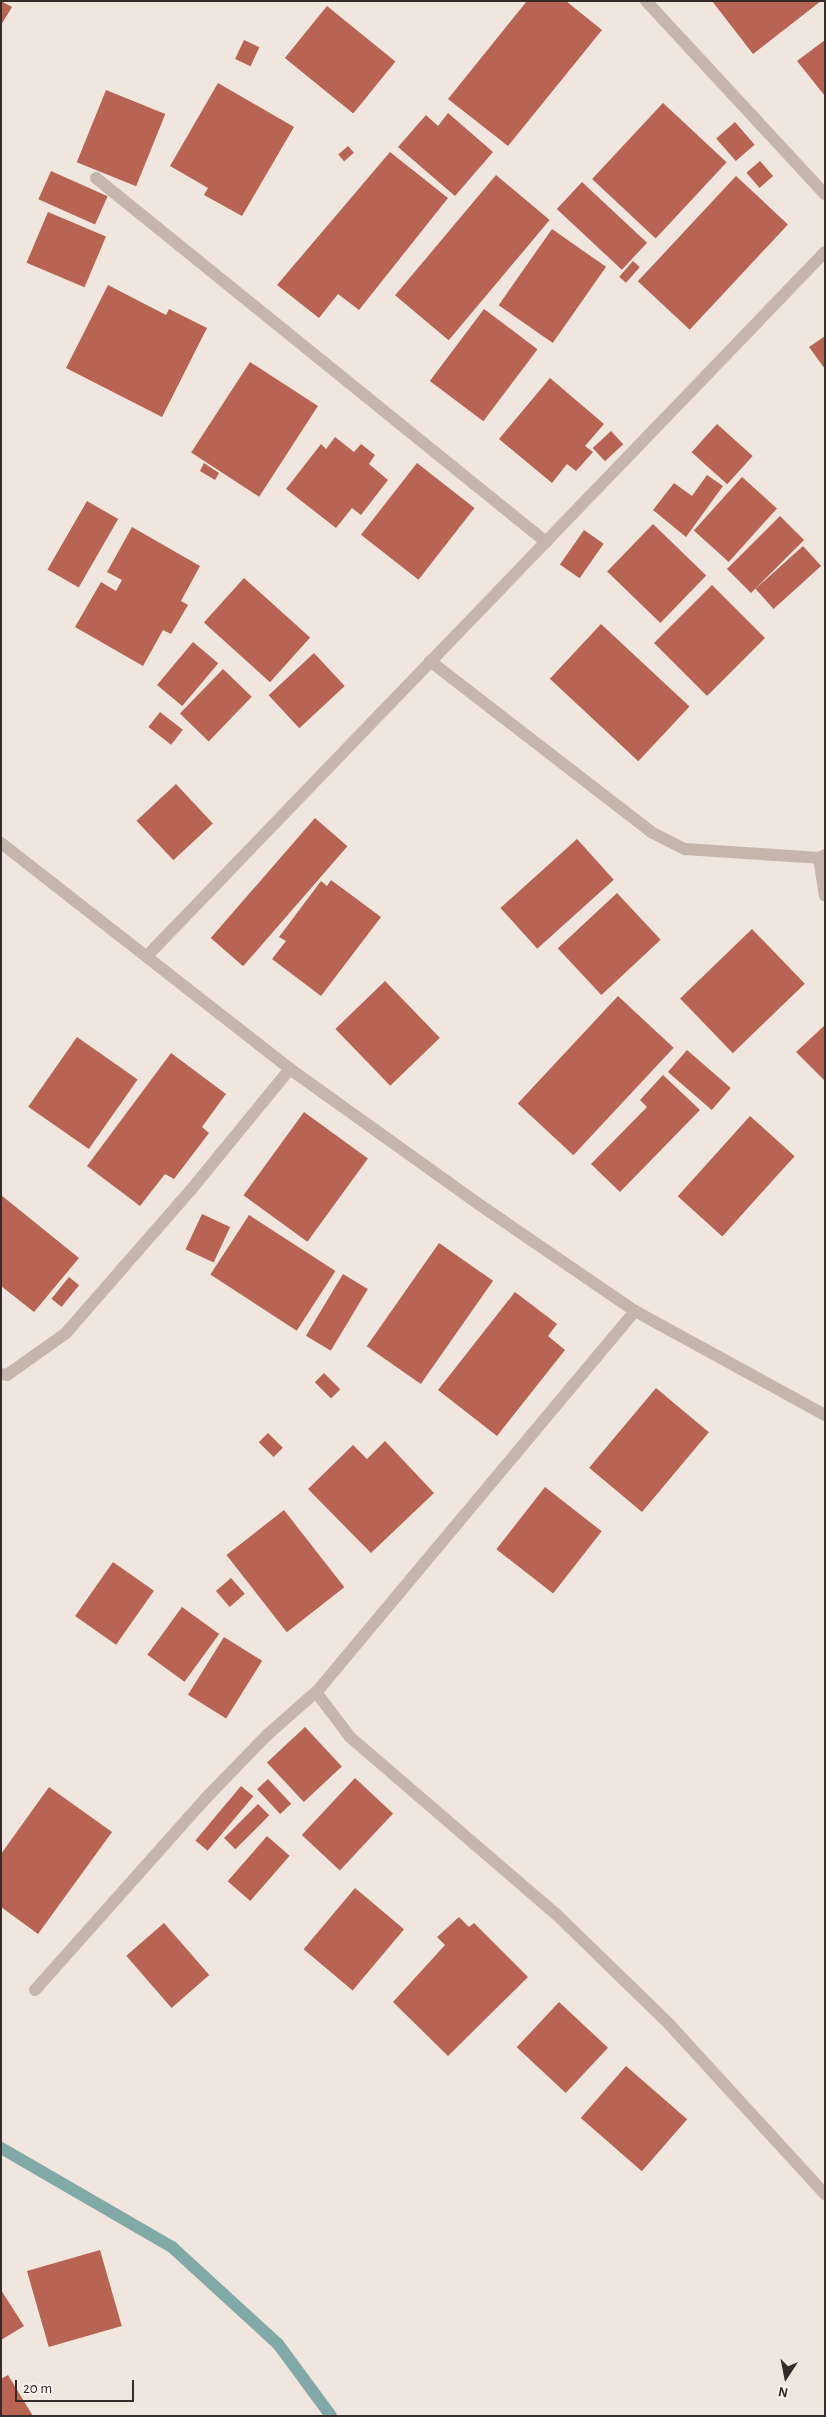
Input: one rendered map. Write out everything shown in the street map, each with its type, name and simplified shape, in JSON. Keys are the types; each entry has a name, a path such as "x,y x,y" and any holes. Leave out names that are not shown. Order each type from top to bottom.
{"street":[{"path":"646,1 825,194"},
{"path":"96,178 546,542"},
{"path":"147,956 825,252"},
{"path":"430,661 652,832 686,849 729,854 822,856 825,896"},
{"path":"1,843 290,1069 635,1310 825,1415"},
{"path":"1,1374 7,1375 66,1333 190,1190 290,1069"},
{"path":"35,1990 206,1798 267,1735 316,1692 635,1310"},
{"path":"316,1692 350,1737 556,1914 670,2024 825,2194"}],"building":[{"path":"1,1 12,7 1,25"},
{"path":"527,1 566,1 602,30 508,146 448,99"},
{"path":"712,1 821,1 753,54"},
{"path":"327,6 395,61 353,113 285,58"},
{"path":"244,40 259,47 251,66 235,59"},
{"path":"825,40 825,96 797,61"},
{"path":"218,83 294,127 242,216 204,195 208,188 170,166"},
{"path":"106,90 165,114 136,186 77,162"},
{"path":"663,103 727,162 656,238 592,179"},
{"path":"448,113 493,152 455,196 398,147 426,115 438,126"},
{"path":"735,122 755,145 736,161 716,138"},
{"path":"348,146 354,153 344,161 338,155"},
{"path":"390,152 448,198 359,310 338,294 319,318 277,285"},
{"path":"760,161 773,176 760,188 746,173"},
{"path":"51,171 108,196 95,225 38,199"},
{"path":"496,175 550,220 449,340 395,295"},
{"path":"736,176 788,224 690,330 638,281"},
{"path":"582,182 647,243 622,270 557,209"},
{"path":"48,212 106,237 85,287 27,263"},
{"path":"552,229 606,267 553,343 499,305"},
{"path":"633,261 640,267 626,283 619,277"},
{"path":"108,285 166,315 169,309 207,328 162,417 66,368"},
{"path":"484,309 538,349 483,421 430,381"},
{"path":"825,336 825,369 809,347"},
{"path":"250,362 318,406 259,497 191,453"},
{"path":"550,378 604,424 585,446 593,452 576,471 567,464 552,483 499,439"},
{"path":"717,424 753,456 727,484 692,452"},
{"path":"611,431 623,444 605,461 593,448"},
{"path":"335,437 354,452 361,444 375,455 369,464 388,480 361,515 352,508 336,528 286,489 321,444 326,449"},
{"path":"204,463 219,473 215,480 200,471"},
{"path":"417,463 475,508 418,580 361,535"},
{"path":"707,475 723,486 686,537 653,510 674,483 692,496"},
{"path":"742,477 777,508 729,562 694,531"},
{"path":"87,501 118,519 79,587 48,569"},
{"path":"780,516 804,540 751,593 727,569"},
{"path":"653,524 706,575 660,623 607,571"},
{"path":"132,527 200,566 181,601 188,605 171,634 163,630 143,666 75,627 101,582 116,591 122,580 107,572"},
{"path":"584,530 604,544 580,578 560,564"},
{"path":"803,546 821,566 774,609 755,589"},
{"path":"244,578 310,638 270,682 204,623"},
{"path":"712,585 765,638 707,696 654,643"},
{"path":"601,624 689,707 638,761 550,679"},
{"path":"193,642 218,663 182,706 157,685"},
{"path":"314,653 345,686 299,728 269,695"},
{"path":"223,669 252,697 209,741 180,714"},
{"path":"160,712 183,730 171,745 148,727"},
{"path":"176,784 213,823 173,860 137,821"},
{"path":"315,818 347,846 243,966 211,938"},
{"path":"577,839 614,880 537,949 500,908"},
{"path":"331,880 381,917 321,996 272,959 286,941 279,937 321,881 327,886"},
{"path":"617,893 661,940 601,995 558,948"},
{"path":"752,929 805,984 733,1053 680,998"},
{"path":"385,981 440,1038 390,1086 335,1029"},
{"path":"618,996 674,1048 573,1155 518,1104"},
{"path":"825,1025 825,1081 796,1052"},
{"path":"77,1037 138,1079 89,1149 28,1107"},
{"path":"687,1050 731,1088 712,1110 668,1072"},
{"path":"171,1053 226,1094 202,1127 209,1133 174,1179 165,1174 140,1206 87,1166"},
{"path":"663,1075 700,1110 620,1192 591,1164 647,1107 640,1100"},
{"path":"304,1112 368,1158 307,1242 243,1195"},
{"path":"750,1116 795,1156 722,1236 678,1196"},
{"path":"1,1195 79,1258 34,1312 1,1286"},
{"path":"202,1214 230,1227 214,1262 186,1249"},
{"path":"249,1215 335,1271 297,1331 210,1275"},
{"path":"439,1243 493,1281 421,1384 367,1346"},
{"path":"343,1274 368,1289 331,1351 306,1336"},
{"path":"69,1277 79,1285 61,1307 51,1299"},
{"path":"515,1292 557,1324 548,1336 565,1350 497,1436 438,1390"},
{"path":"324,1373 340,1389 331,1398 315,1382"},
{"path":"656,1388 709,1432 642,1512 589,1468"},
{"path":"268,1433 283,1448 274,1457 259,1442"},
{"path":"385,1441 434,1493 371,1553 308,1489 353,1445 367,1459"},
{"path":"545,1487 602,1531 553,1594 496,1549"},
{"path":"284,1510 344,1587 287,1632 226,1555"},
{"path":"113,1562 154,1591 116,1645 75,1616"},
{"path":"231,1578 245,1594 230,1607 216,1591"},
{"path":"182,1607 219,1634 185,1682 147,1655"},
{"path":"224,1637 262,1661 226,1719 188,1695"},
{"path":"305,1727 342,1766 304,1802 267,1762"},
{"path":"355,1778 393,1813 340,1871 302,1835"},
{"path":"268,1779 291,1804 280,1814 257,1789"},
{"path":"241,1786 253,1796 208,1851 195,1840"},
{"path":"49,1787 112,1832 38,1934 1,1907 1,1854"},
{"path":"258,1804 269,1815 235,1849 224,1838"},
{"path":"267,1836 290,1856 250,1901 228,1881"},
{"path":"355,1888 404,1929 353,1990 304,1949"},
{"path":"459,1917 469,1927 474,1923 528,1977 448,2056 393,2002 445,1945 437,1937"},
{"path":"164,1923 209,1975 172,2008 126,1956"},
{"path":"559,2002 608,2048 566,2093 517,2047"},
{"path":"626,2066 687,2119 642,2171 581,2118"},
{"path":"100,2250 122,2326 49,2347 27,2271"},
{"path":"1,2290 24,2326 1,2340"},
{"path":"8,2375 33,2416 1,2416 1,2379"}],"waterway":[{"path":"1,2148 172,2247 278,2344 331,2416"}]}
